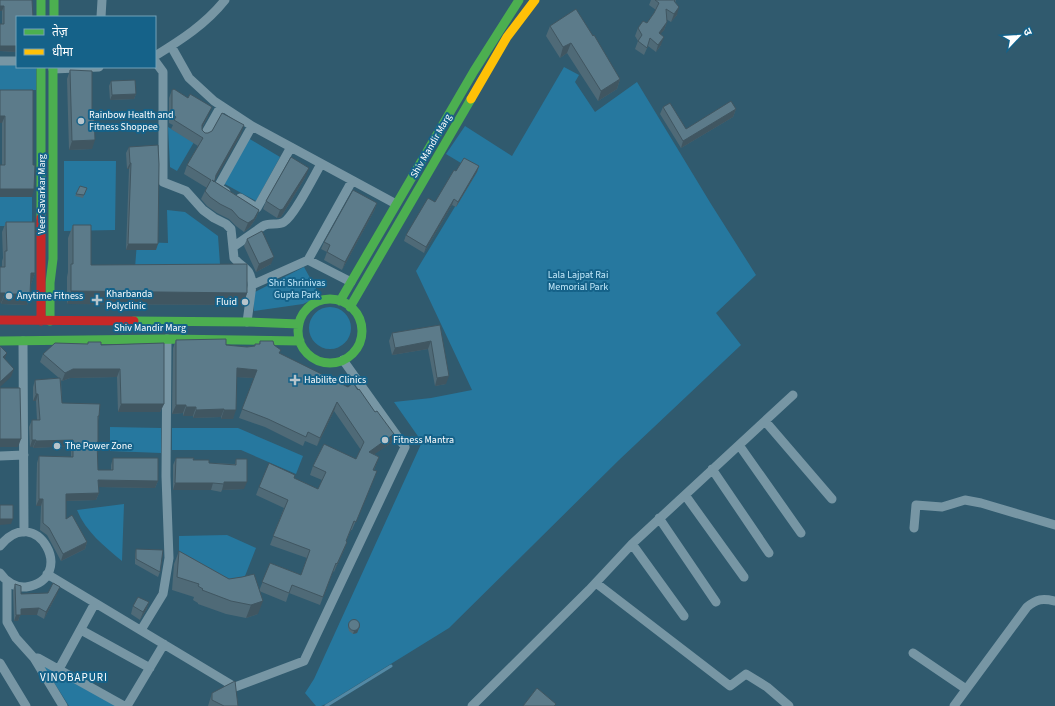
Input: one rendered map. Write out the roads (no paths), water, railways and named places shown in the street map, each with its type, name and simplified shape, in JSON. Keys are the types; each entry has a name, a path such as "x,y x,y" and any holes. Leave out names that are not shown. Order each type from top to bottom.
{"street":[{"path":"41,0 41,16"},
{"path":"54,0 54,16"},
{"path":"101,16 102,0"},
{"path":"156,55 186,36 216,12 225,0"},
{"name":"Shiv Mandir Marg","path":"340,301 497,30 519,0"},
{"name":"Shiv Mandir Marg","path":"350,307 507,37 535,0"},
{"path":"171,46 189,78 203,92 221,106 252,126 396,204"},
{"path":"0,61 16,61"},
{"path":"156,62 163,72 164,182 186,191 203,210 226,224 231,229 234,258 248,270 252,280 247,322"},
{"name":"Veer Savarkar Marg","path":"41,68 37,92 45,321"},
{"name":"Veer Savarkar Marg","path":"45,321 53,253 53,68"},
{"path":"204,136 221,106"},
{"path":"252,126 218,187 256,208 291,147"},
{"path":"233,247 267,224 279,224 284,222 292,214 321,164"},
{"path":"252,285 308,260 352,181"},
{"path":"308,260 351,282"},
{"path":"325,300 340,301 350,307 357,315 361,336 355,350 343,360 329,363 317,360 307,352 300,342 299,324 307,310 315,303 325,300"},
{"name":"Shiv Mandir Marg","path":"0,320 247,322 299,324"},
{"path":"141,630 163,594 169,558 166,476 168,339"},
{"name":"Shiv Mandir Marg","path":"0,341 168,339 300,342"},
{"path":"23,341 24,532"},
{"path":"47,574 164,644 235,690 304,661 405,447 343,360"},
{"path":"472,706 596,583 632,544 793,395"},
{"path":"765,421 832,499"},
{"path":"739,445 801,533"},
{"path":"0,456 24,455"},
{"path":"712,470 768,553"},
{"path":"685,495 744,577"},
{"path":"914,528 916,505 942,507 965,500 981,503 1055,524"},
{"path":"659,518 716,602"},
{"path":"0,546 4,535 24,532 33,534 42,539 48,546 51,555 51,565 47,574 41,581 33,585 24,587 15,586 7,581 0,573"},
{"path":"632,544 684,616"},
{"path":"7,581 7,622 16,638 34,658 63,706"},
{"path":"596,583 730,686 746,674 768,687 789,706"},
{"path":"954,706 1027,607 1035,600 1047,599 1055,601"},
{"path":"59,669 95,603"},
{"path":"81,630 150,668"},
{"path":"128,706 164,644"},
{"path":"913,653 966,689"},
{"path":"34,658 38,658 59,669 124,706"},
{"path":"0,663 3,677 26,706"}],"waterway":[{"path":"326,706 391,666"}],"place":[{"name":"Rainbow Health and Fitness Shoppee","path":"81,121"},
{"name":"Anytime Fitness","path":"9,296"},
{"name":"Kharbanda Polyclinic","path":"97,300"},
{"name":"Fluid","path":"245,302"},
{"name":"Habilite Clinics","path":"295,380"},
{"name":"Fitness Mantra","path":"385,440"},
{"name":"The Power Zone","path":"57,446"}],"district":[{"name":"VINOBAPURI","path":"74,677"}],"park label":[{"name":"Lala Lajpat Rai Memorial Park","path":"578,280"},
{"name":"Shri Shrinivas Gupta Park","path":"297,288"}]}
